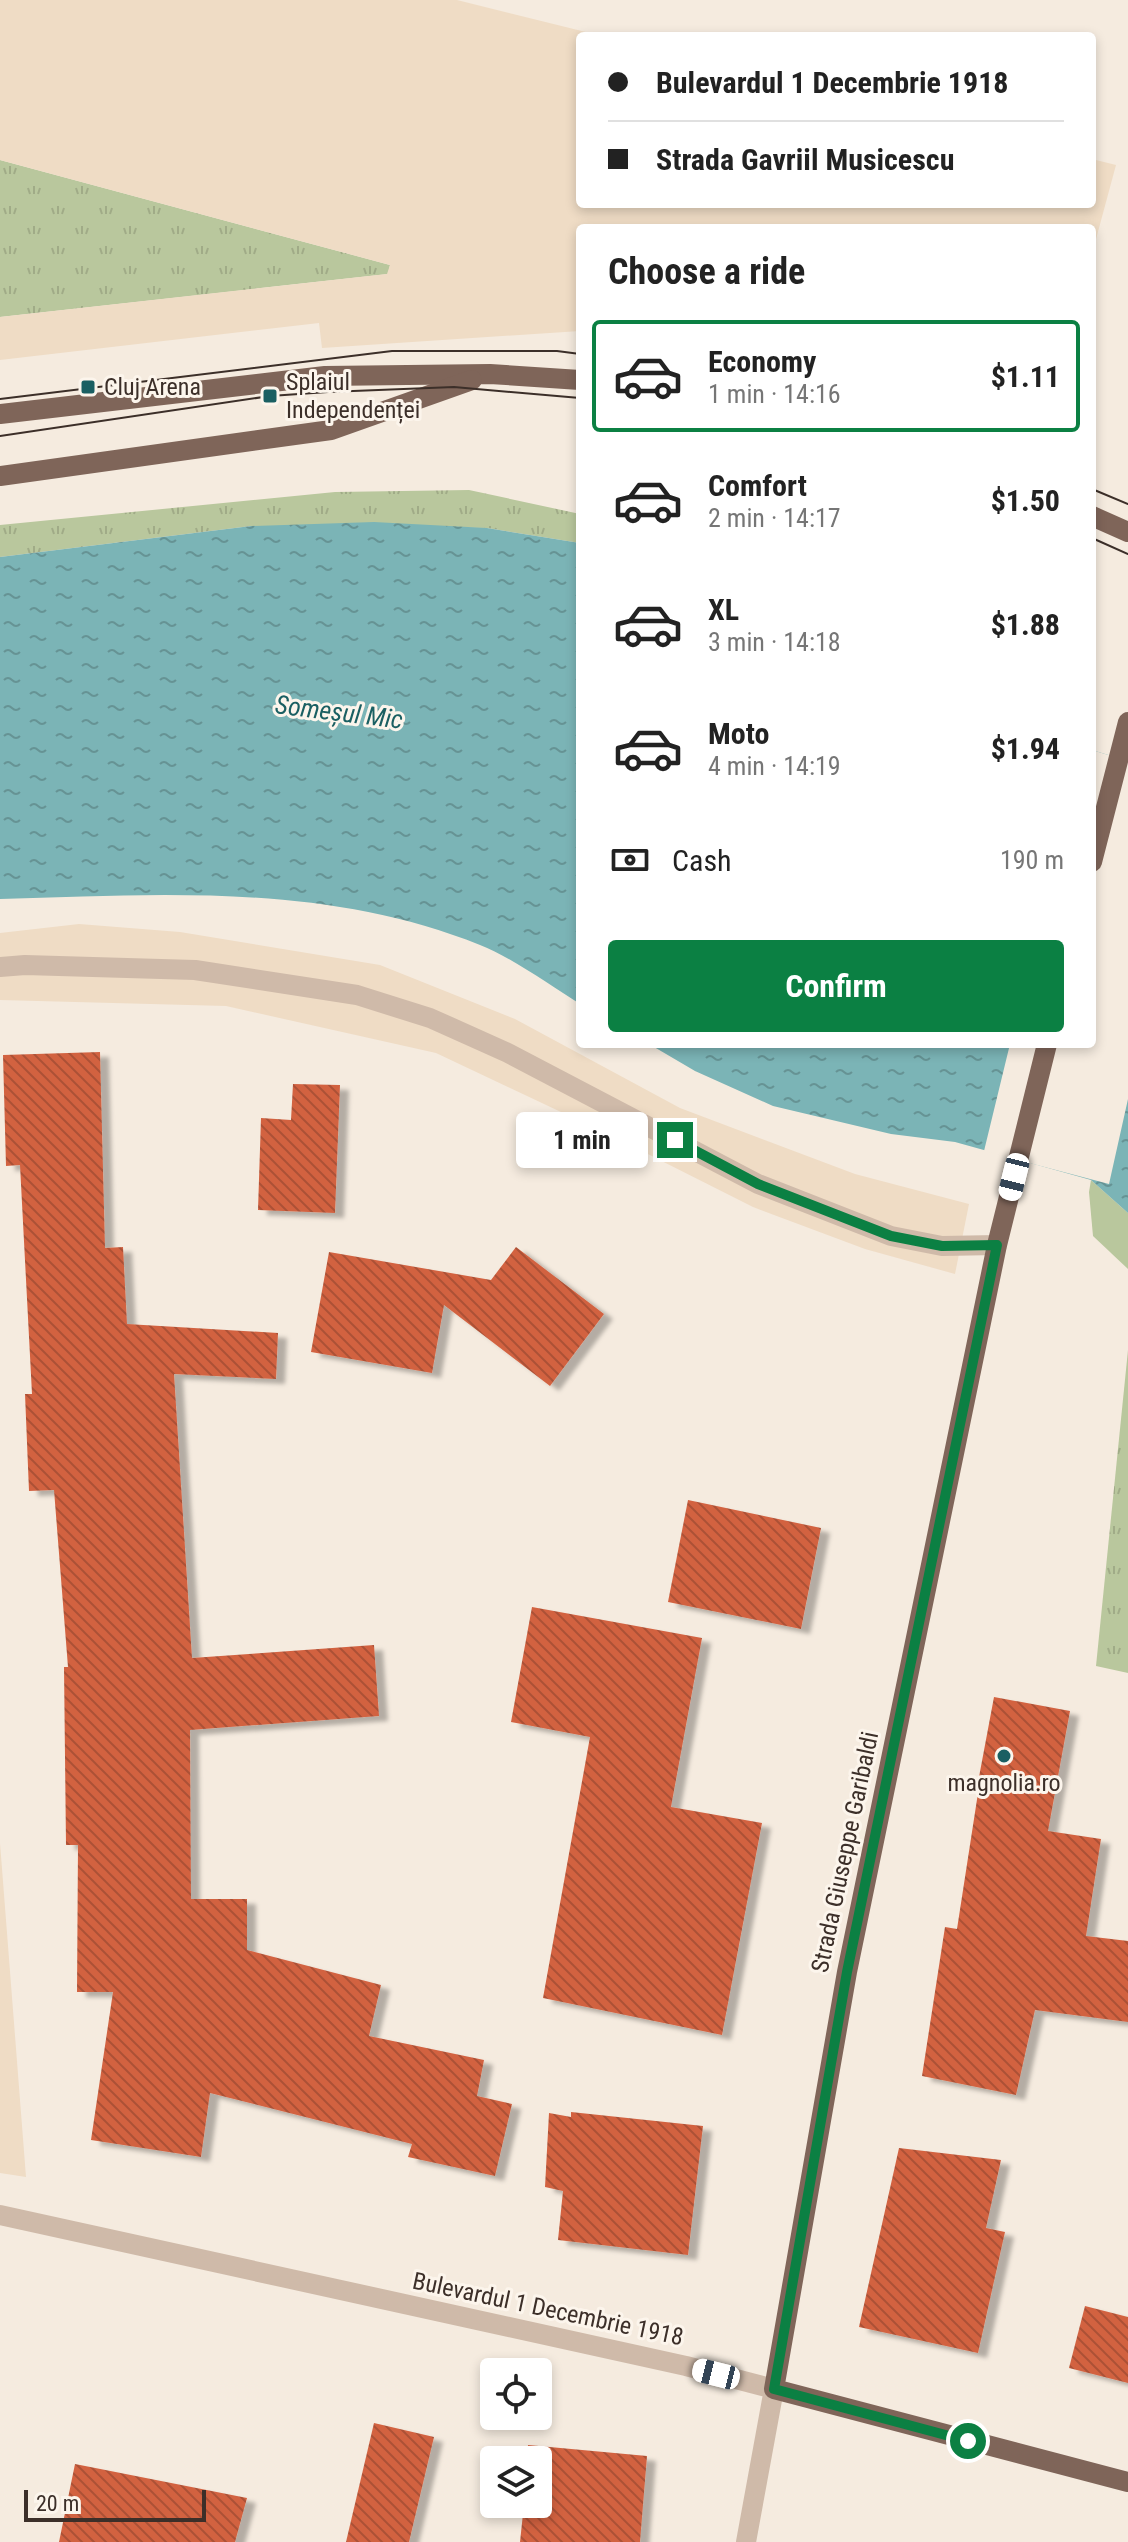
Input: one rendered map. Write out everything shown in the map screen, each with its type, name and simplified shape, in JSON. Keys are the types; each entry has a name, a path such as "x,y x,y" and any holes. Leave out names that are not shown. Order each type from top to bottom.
{"main road":[{"path":"0,414 325,376 490,374 576,380"},
{"path":"0,476 331,430 490,374"},
{"path":"1096,518 1128,532"},
{"path":"1096,846 1125,732"},
{"name":"Strada Giuseppe Garibaldi","path":"774,2389 847,1972 997,1245 1046,1048"},
{"name":"Bulevardul 1 Decembrie 1918","path":"774,2389 1128,2482"}],"street":[{"path":"0,967 195,970 357,995 430,1018 508,1053 758,1184 891,1236 942,1246 997,1245"},
{"name":"Bulevardul 1 Decembrie 1918","path":"0,2215 686,2366 774,2389"},
{"name":"Strada Giuseppe Garibaldi","path":"746,2542 774,2389"}],"green space":[{"path":"0,160 390,265 388,274 0,317"},
{"path":"469,490 576,513 576,542 487,528 251,526 0,557 0,525 335,492"},
{"path":"1091,1180 1128,1213 1128,1269 1093,1236 1089,1192"},
{"path":"1128,1350 1128,1673 1096,1666"}],"shaded area":[{"path":"0,0 457,0 586,32 576,32 576,208 1096,208 1096,160 1116,165 1096,239 1096,224 576,224 576,331 322,348 319,323 0,360 0,317 387,274 390,265 0,160"},
{"path":"79,924 180,932 380,965 515,1019 680,1108 855,1174 969,1204 955,1274 865,1249 753,1207 436,1053 226,1006 0,1000 0,933"},
{"path":"0,1843 26,2177 0,2173"}],"water":[{"name":"Someșul Mic","path":"374,522 487,528 576,542 576,1001 492,950 422,925 363,911 243,897 122,895 0,899 0,557 251,526"},
{"path":"1096,751 1128,761 1128,1213 1091,1180 955,1142 891,1134 773,1106 695,1071 656,1048 1096,1048"}],"pier":[{"path":"1096,751 1128,761 1128,1099 1109,1184 984,1151 1009,1048 1096,1048"}],"building":[{"path":"100,1052 105,1248 123,1247 127,1324 278,1333 276,1379 174,1374 192,1658 374,1645 379,1716 190,1730 191,1899 247,1899 247,1950 381,1985 369,2036 484,2060 477,2096 512,2104 495,2176 408,2157 412,2144 210,2093 201,2157 91,2140 113,1992 77,1992 78,1845 66,1845 64,1667 68,1667 54,1490 29,1491 25,1394 32,1394 20,1165 6,1166 3,1055"},
{"path":"293,1084 340,1085 335,1213 258,1210 261,1118 291,1120"},
{"path":"516,1247 604,1314 550,1386 444,1305 432,1373 311,1352 329,1252 491,1280"},
{"path":"688,1500 821,1528 801,1629 668,1602"},
{"path":"532,1607 702,1638 671,1807 762,1823 722,2035 543,1998 590,1737 511,1722"},
{"path":"994,1697 1070,1711 1048,1831 1101,1839 1086,1936 1128,1941 1128,2022 1035,2010 1016,2095 922,2076 945,1927 957,1929 976,1793"},
{"path":"571,2112 703,2126 688,2255 558,2240 563,2191 545,2187 549,2113 571,2117"},
{"path":"899,2148 1001,2160 986,2228 1005,2232 978,2353 859,2327"},
{"path":"1085,2306 1128,2317 1128,2383 1069,2368"},
{"path":"374,2423 434,2437 409,2542 346,2542"},
{"path":"552,2447 647,2456 640,2542 520,2542 523,2518 552,2518"},
{"path":"75,2464 247,2498 235,2542 59,2542"}],"tram line":[{"path":"0,399 392,351 576,353"},
{"path":"0,436 270,396 328,392 454,387 576,398"},
{"path":"1096,491 1128,504"},
{"path":"1096,540 1128,554"}],"place":[{"name":"Cluj Arena","path":"88,387"},
{"name":"Splaiul Independenței","path":"270,396"},
{"name":"magnolia.ro","path":"1004,1756"}],"route":[{"path":"675,1140 758,1184 891,1236 942,1246 997,1245 847,1972 774,2389 968,2441"}]}
